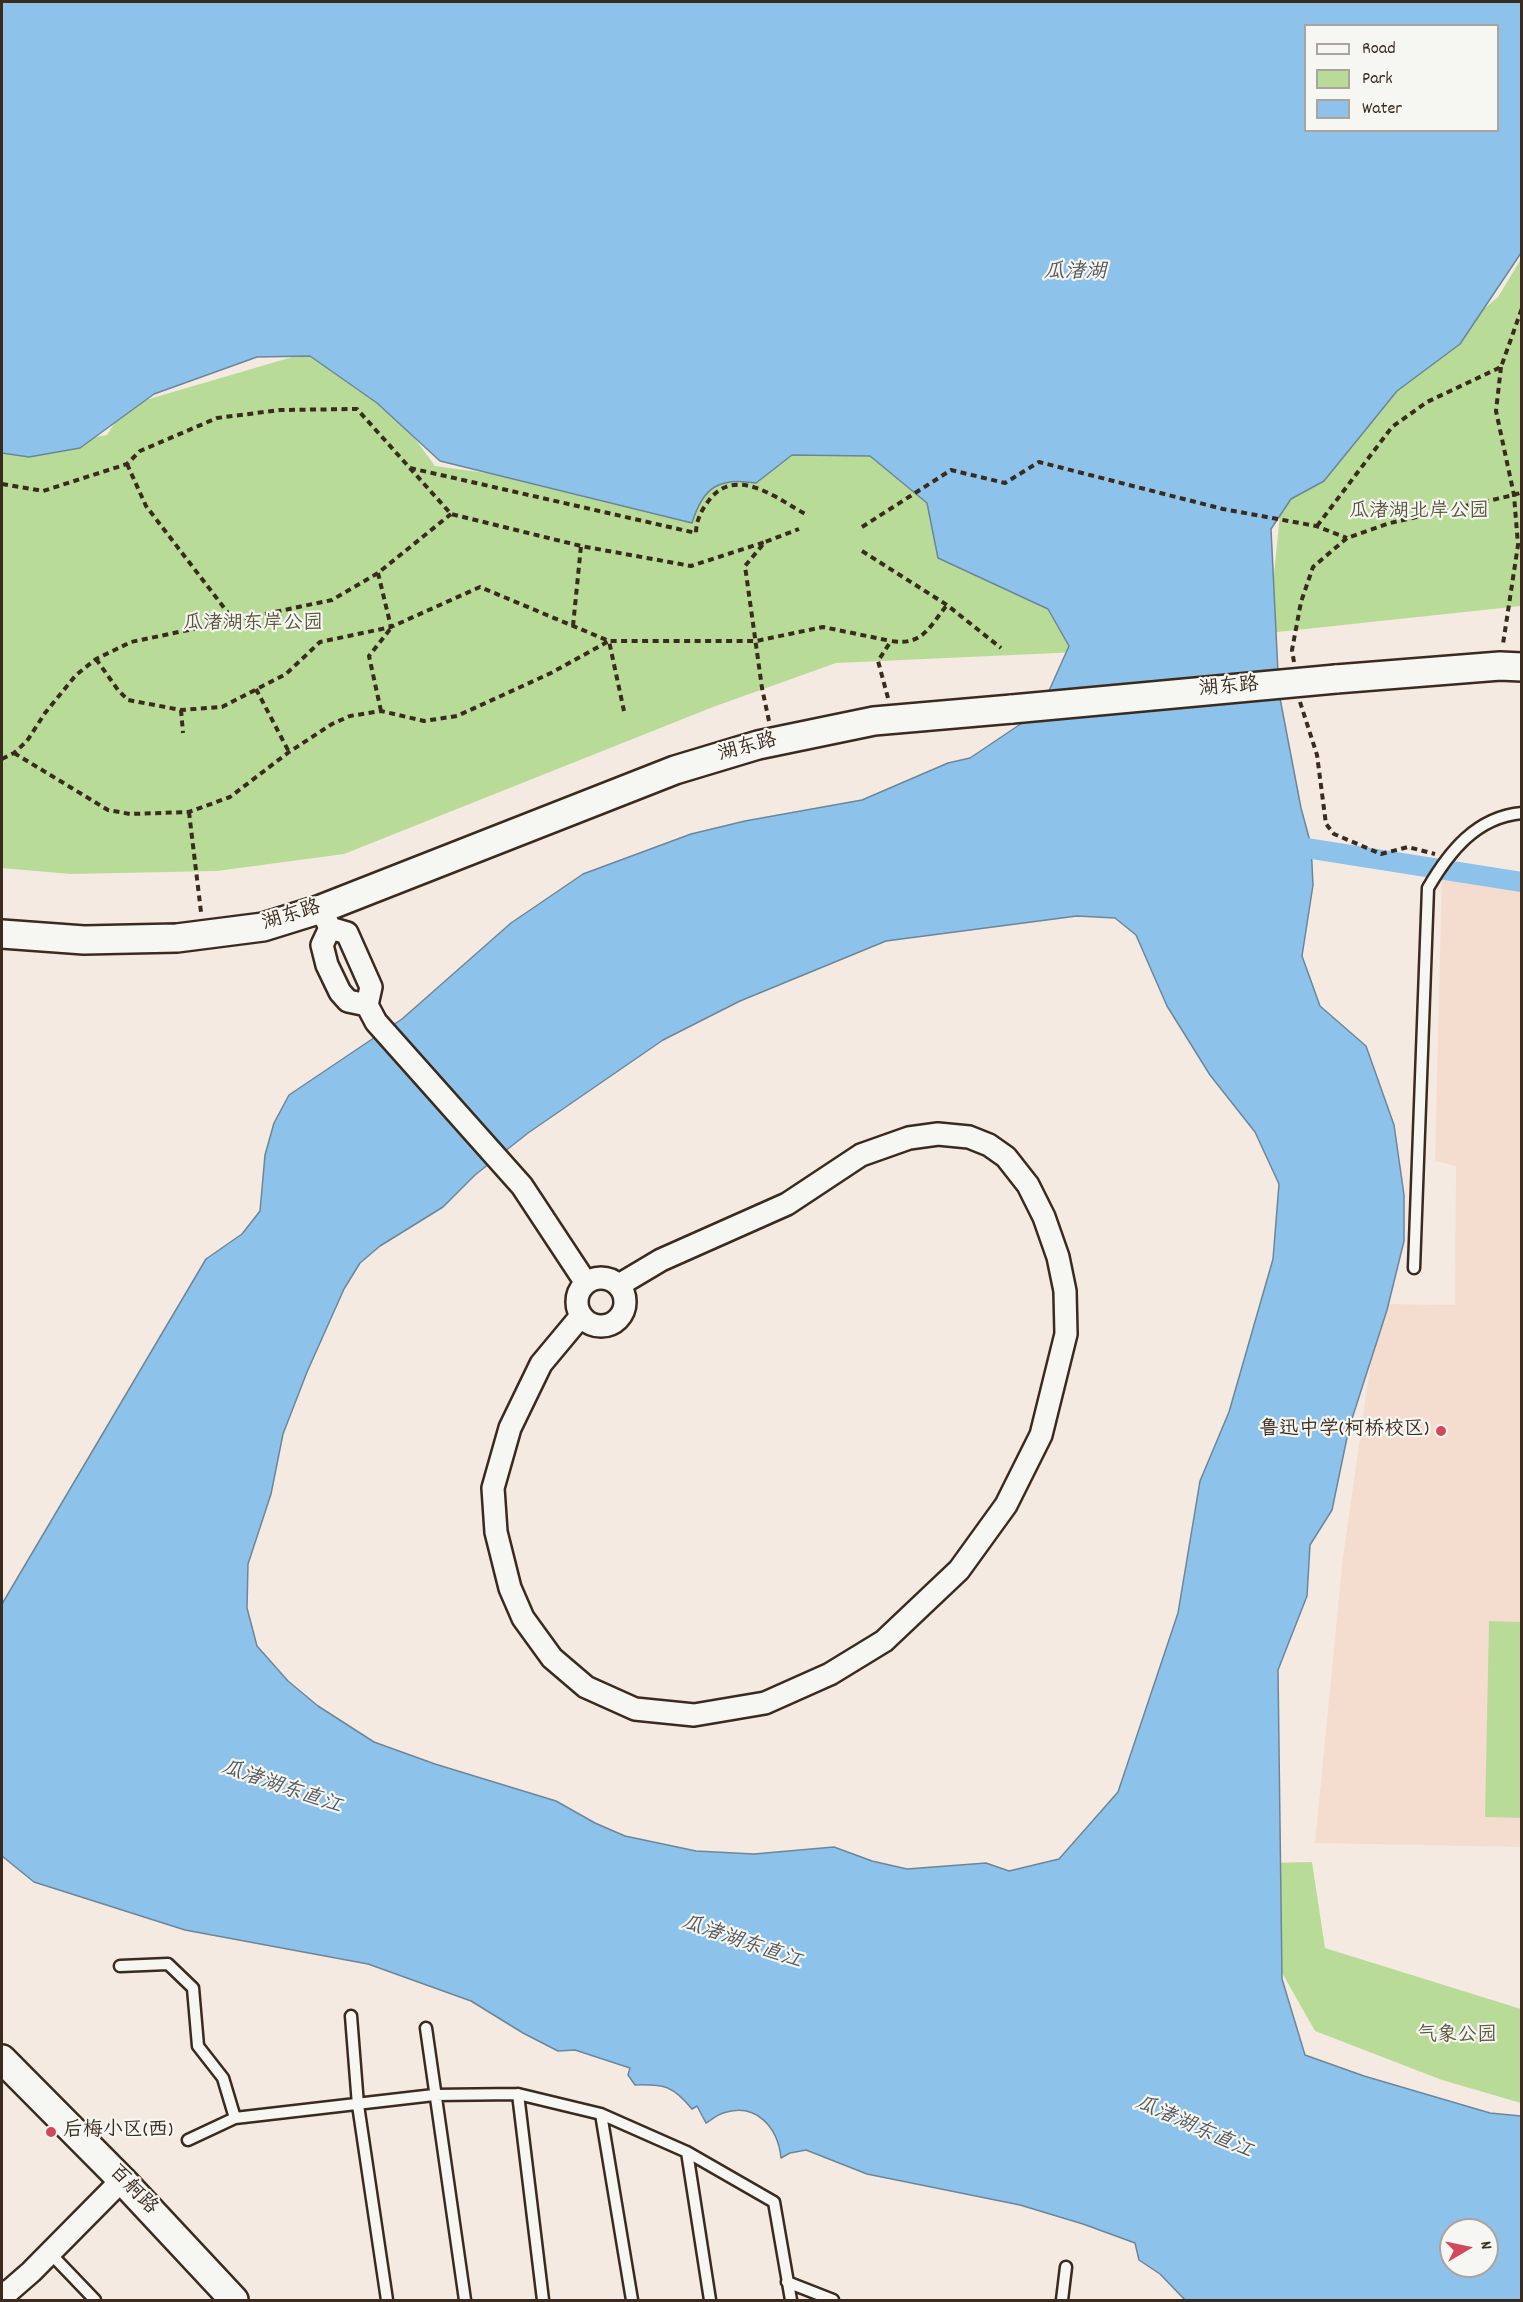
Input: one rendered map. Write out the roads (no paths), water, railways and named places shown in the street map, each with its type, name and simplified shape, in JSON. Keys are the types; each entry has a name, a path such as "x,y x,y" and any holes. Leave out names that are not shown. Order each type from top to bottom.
{"street":[{"name":"湖东路","path":"2,934 84,940 177,938 325,918 675,770 773,742 874,721 1336,679 1511,667"},
{"path":"372,1014 371,987 346,933 325,918 322,945 327,965 340,992 348,1001 372,1014 522,1186 586,1283"},
{"path":"581,1316 541,1364 510,1428 494,1488 496,1532 510,1588 523,1618 552,1658 586,1687 635,1709 694,1715 765,1703 830,1674 884,1641 959,1570 1006,1505 1041,1435 1066,1334 1065,1291 1058,1257 1044,1217 1028,1185 1006,1157 989,1145 969,1137 939,1134 909,1138 861,1155 788,1204 661,1260 619,1286"},
{"path":"597,1277 605,1278 619,1286 625,1300 625,1307 616,1321 602,1326 594,1325 581,1316 577,1300 579,1292 586,1283 597,1277"},
{"name":"百舸路","path":"2,2059 122,2180 234,2301"},
{"path":"2,2292 8,2292 50,2253 122,2180"}],"lane":[{"path":"1414,1268 1428,888 1446,857 1476,829 1504,815 1521,813"},
{"path":"120,1966 168,1964 193,1988 198,2046 223,2078 235,2118"},
{"path":"351,2016 358,2105 387,2301"},
{"path":"426,2028 465,2301"},
{"path":"188,2139 235,2118 434,2095 518,2094 601,2114 687,2152 774,2202 790,2301"},
{"path":"518,2094 543,2301"},
{"path":"601,2114 632,2301"},
{"path":"687,2152 710,2301"},
{"path":"50,2253 95,2301"},
{"path":"1062,2301 1066,2267"},
{"path":"788,2282 833,2301"}],"water":[{"path":"2,2 1521,2 1521,253 1460,344 1397,391 1324,481 1291,499 1271,529 1279,693 1301,808 1311,845 1313,885 1302,956 1320,1006 1366,1046 1394,1125 1404,1195 1404,1241 1387,1310 1349,1428 1332,1510 1310,1545 1307,1596 1278,1670 1282,1979 1305,2055 1364,2076 1490,2113 1521,2116 1521,2300 1185,2300 1160,2274 1139,2260 1135,2243 1020,2205 867,2174 806,2150 790,2153 781,2158 779,2147 770,2128 756,2114 735,2111 721,2114 706,2123 697,2106 692,2109 674,2091 661,2086 635,2085 628,2075 630,2068 575,2050 558,2051 523,2033 471,2001 368,1964 185,1930 34,1882 2,1856 2,1604 206,1259 242,1234 260,1211 265,1155 274,1123 289,1095 402,1019 511,923 583,874 691,834 745,821 862,800 948,763 970,758 1040,711 1069,646 1048,609 938,558 927,503 870,456 792,455 756,483 732,482 714,487 701,501 692,523 440,461 377,403 310,356 257,357 154,394 80,448 29,457 2,453","holes":["1077,916 1115,918 1136,935 1167,1006 1210,1075 1255,1132 1279,1184 1273,1259 1229,1412 1200,1481 1178,1613 1118,1792 1059,1859 1009,1871 986,1863 907,1869 872,1861 834,1847 754,1854 696,1851 625,1836 595,1823 556,1801 435,1764 374,1742 318,1706 288,1681 257,1646 247,1608 248,1564 271,1494 283,1434 307,1372 344,1289 360,1263 380,1246 443,1207 475,1175 528,1133 663,1040 740,1001 886,941"]}],"waterway":[{"path":"1287,845 1522,882"}],"place":[{"name":"鲁迅中学(柯桥校区)","path":"1441,1431"},
{"name":"后梅小区(西)","path":"51,2132"}],"water label":[{"name":"瓜渚湖","path":"1075,274"},
{"name":"瓜渚湖东直江","path":"281,1789"},
{"name":"瓜渚湖东直江","path":"741,1944"},
{"name":"瓜渚湖东直江","path":"1193,2129"}],"park label":[{"name":"瓜渚湖北岸公园","path":"1419,513"},
{"name":"瓜渚湖东岸公园","path":"253,625"},
{"name":"气象公园","path":"1457,2037"}]}
